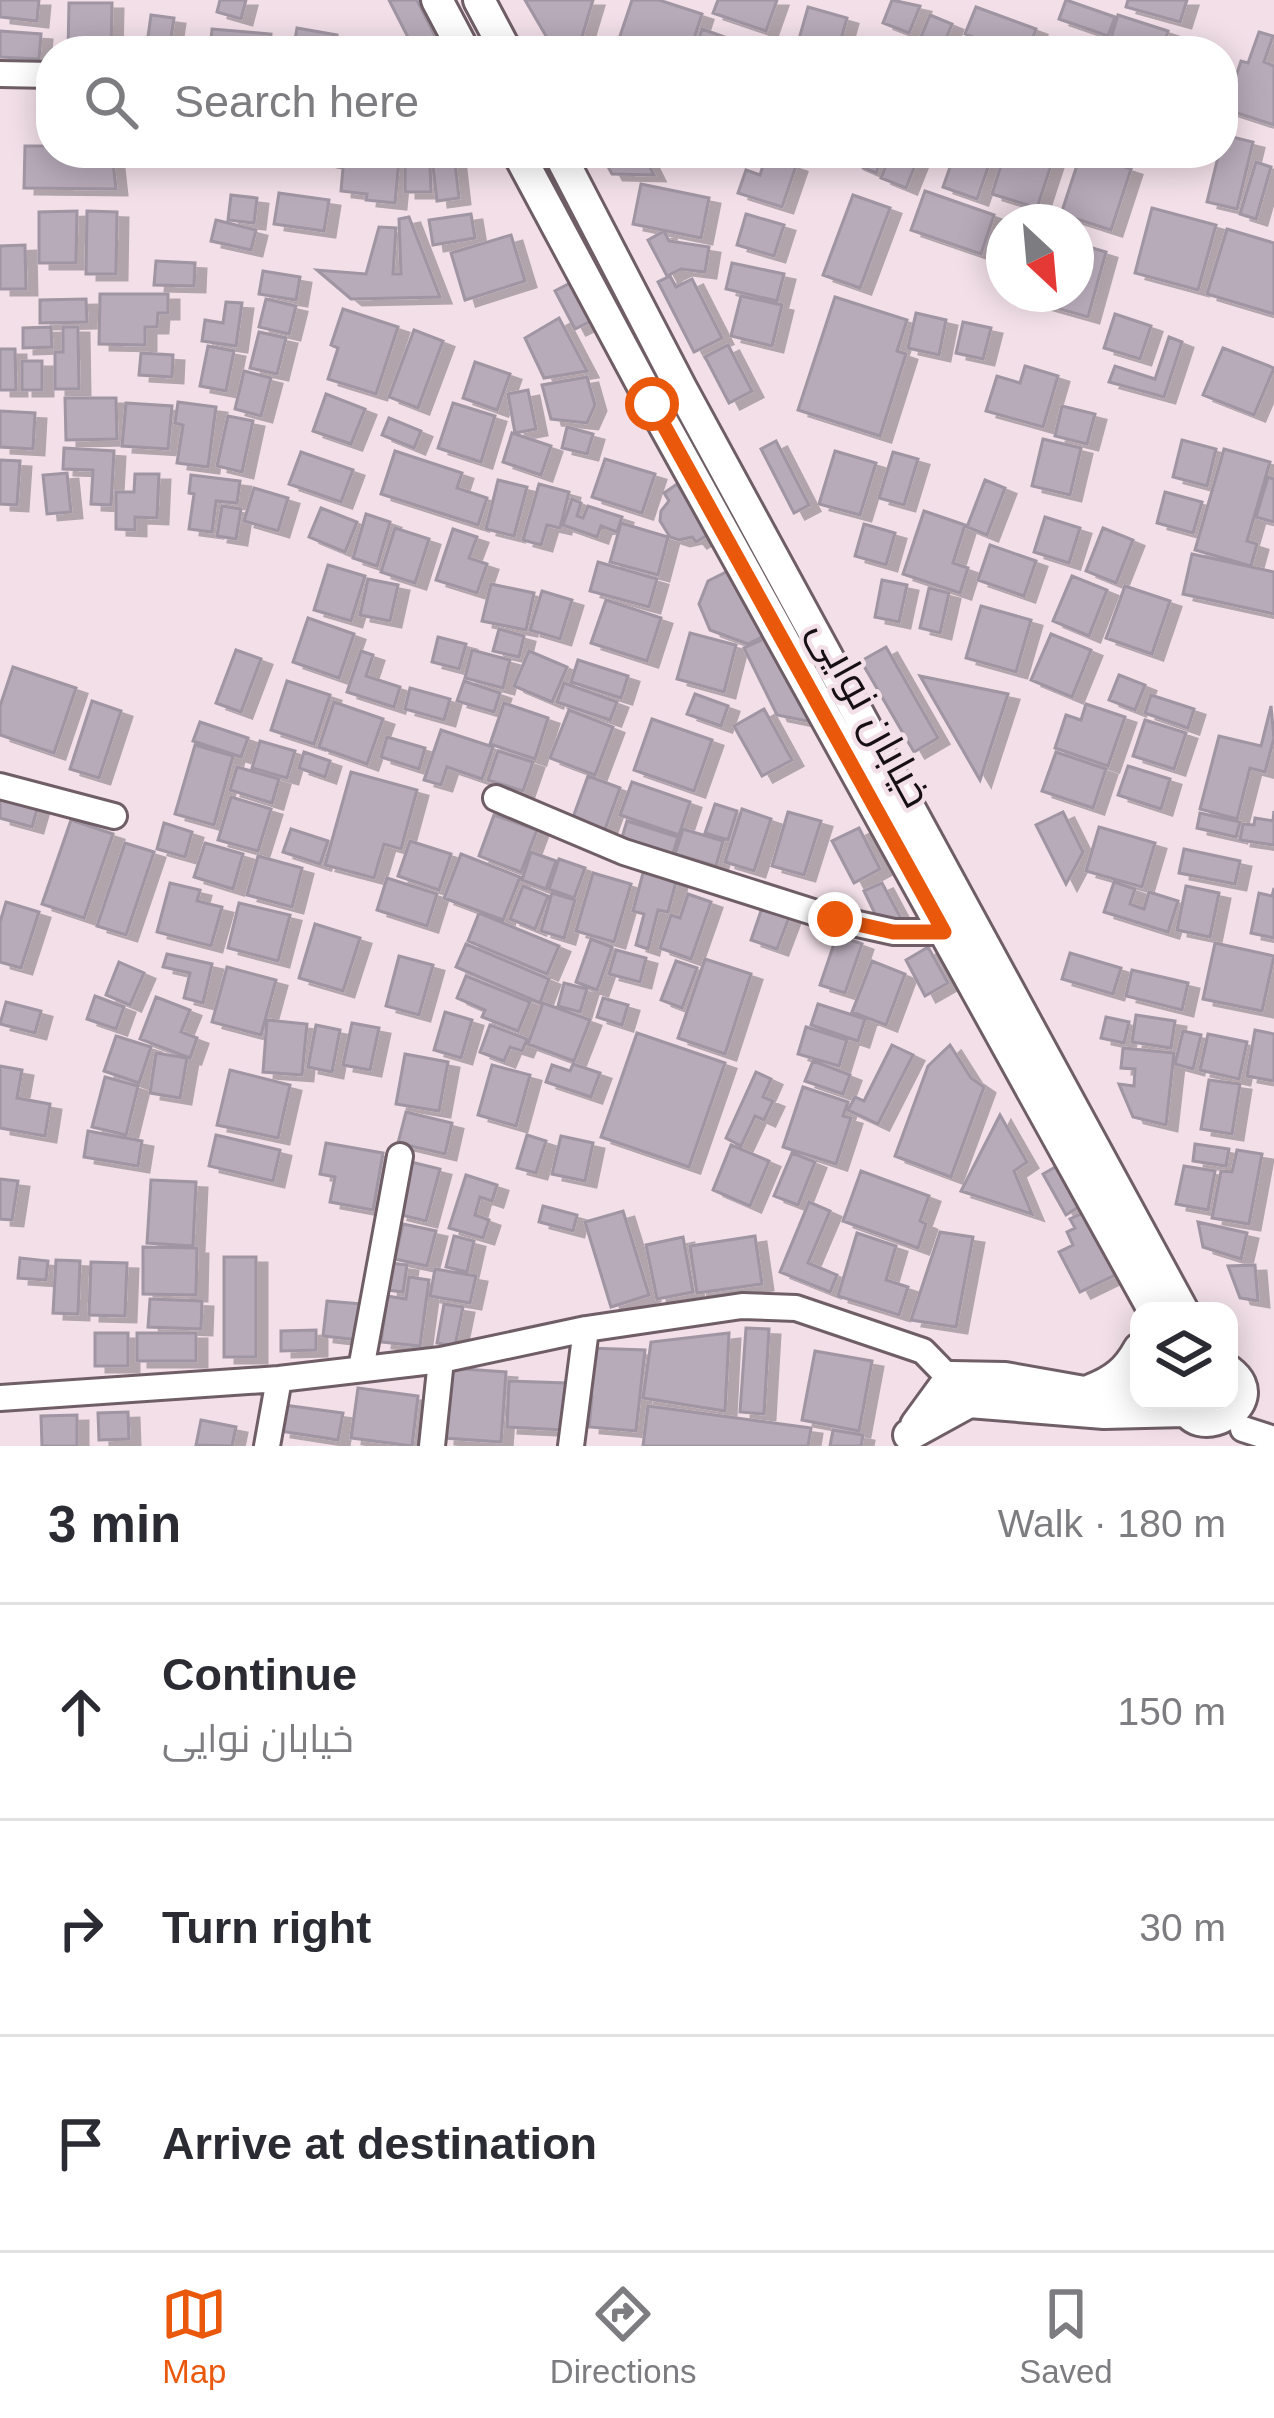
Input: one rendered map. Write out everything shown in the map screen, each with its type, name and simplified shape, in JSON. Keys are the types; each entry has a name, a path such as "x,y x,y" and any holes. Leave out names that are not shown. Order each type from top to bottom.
{"street":[{"path":"437,0 456,36"},
{"path":"479,0 498,36"},
{"path":"0,74 36,75"},
{"name":"خیابان نوایی","path":"526,168 1146,1302"},
{"name":"خیابان نوایی","path":"567,168 681,388 1178,1302"},
{"path":"0,786 114,816"},
{"path":"496,798 624,852 835,919 893,932 944,932"},
{"path":"362,1369 400,1156"},
{"path":"0,1398 279,1379 441,1360 586,1329 742,1306 796,1308 923,1351 960,1389 1104,1413 1139,1410"},
{"path":"571,1446 586,1329"},
{"path":"431,1446 441,1360"},
{"path":"1084,1392 1112,1382 1130,1365"},
{"path":"1238,1376 1244,1379 1274,1439"},
{"path":"907,1441 960,1389 1005,1378 1084,1392 1130,1390"},
{"path":"267,1446 279,1379"},
{"path":"1186,1410 1191,1425 1202,1434 1230,1437 1257,1407"}],"building":[{"path":"0,0 39,0 37,21 0,17"},
{"path":"220,0 246,0 241,19 217,12"},
{"path":"389,0 417,0 435,36 407,36"},
{"path":"525,0 593,0 582,36 546,36"},
{"path":"632,0 659,0 702,14 695,36 620,36"},
{"path":"718,0 777,0 766,31 713,13"},
{"path":"892,0 920,6 909,33 883,23"},
{"path":"1066,0 1115,17 1108,36 1059,19"},
{"path":"1128,0 1187,0 1180,22 1126,7"},
{"path":"69,3 112,3 111,36 68,36"},
{"path":"808,7 847,18 842,36 800,36"},
{"path":"976,7 1036,29 1033,36 965,34"},
{"path":"151,15 174,18 171,36 148,36"},
{"path":"930,15 952,24 947,36 921,36"},
{"path":"1118,15 1168,31 1166,36 1112,36"},
{"path":"297,28 337,35 337,36 296,36"},
{"path":"212,29 271,34 271,36 211,36"},
{"path":"0,31 41,34 36,36 36,59 0,57"},
{"path":"1259,32 1273,36 1264,62 1274,66 1274,125 1238,113 1238,70 1241,61 1248,63"},
{"path":"1238,138 1253,142 1237,209 1207,202 1215,168 1238,168"},
{"path":"25,146 36,146 36,168 114,168 116,189 24,188"},
{"path":"1256,162 1271,167 1256,219 1240,214"},
{"path":"343,168 398,168 395,203 341,191"},
{"path":"405,168 430,168 431,192 405,192"},
{"path":"433,168 456,168 459,198 437,201"},
{"path":"609,168 650,168 654,175 612,174"},
{"path":"762,168 795,168 782,207 738,193 746,170 760,175"},
{"path":"885,168 914,168 906,188 881,178"},
{"path":"950,168 988,168 977,199 943,187"},
{"path":"1000,168 1050,168 1038,204 992,194"},
{"path":"1076,168 1131,169 1111,230 1094,225 1094,204 1064,204"},
{"path":"641,184 709,198 701,238 633,224"},
{"path":"925,191 986,212 981,254 911,230"},
{"path":"279,193 329,200 324,231 274,224"},
{"path":"231,195 257,198 254,223 228,220"},
{"path":"853,195 890,208 860,288 823,275"},
{"path":"1152,208 1216,225 1198,290 1135,273"},
{"path":"77,211 76,263 39,263 39,212"},
{"path":"87,211 117,212 116,274 86,274"},
{"path":"471,214 475,238 433,245 429,220"},
{"path":"746,214 784,225 774,256 737,245"},
{"path":"409,217 440,297 351,299 317,270 366,274 379,227 396,228 393,274 401,274 399,219"},
{"path":"216,220 256,230 251,250 211,241"},
{"path":"1227,229 1274,243 1274,314 1207,294"},
{"path":"664,231 669,241 709,247 705,272 681,269 667,276 648,240"},
{"path":"511,235 525,281 465,300 451,253"},
{"path":"25,245 26,289 0,289 0,246"},
{"path":"1094,248 1106,252 1094,295"},
{"path":"156,261 195,263 194,286 154,285"},
{"path":"732,263 784,274 777,301 726,289"},
{"path":"263,271 300,277 296,300 259,294"},
{"path":"670,276 676,287 692,279 722,338 694,352 658,282"},
{"path":"574,281 593,320 575,329 555,291"},
{"path":"100,294 168,294 168,313 158,313 157,327 145,327 145,345 99,344"},
{"path":"741,296 782,305 772,346 731,336"},
{"path":"835,297 907,320 897,351 906,354 880,436 798,410"},
{"path":"86,299 87,322 40,323 40,300"},
{"path":"266,299 296,306 289,334 259,327"},
{"path":"226,302 242,303 236,346 202,341 205,320 223,323"},
{"path":"343,309 398,327 376,394 328,379 338,348 331,345"},
{"path":"916,313 946,320 939,355 908,348"},
{"path":"1115,314 1151,326 1140,359 1104,348"},
{"path":"559,318 587,371 544,378 525,338"},
{"path":"963,322 991,328 983,359 956,353"},
{"path":"51,327 52,347 23,348 23,328"},
{"path":"63,327 78,327 79,389 55,389 55,352 63,352"},
{"path":"414,330 443,341 418,408 389,397"},
{"path":"259,332 286,338 277,374 250,368"},
{"path":"1169,337 1182,342 1164,397 1109,382 1115,366 1155,379"},
{"path":"728,345 752,391 729,403 705,357"},
{"path":"208,346 234,351 226,391 200,386"},
{"path":"1223,348 1274,368 1254,415 1203,395"},
{"path":"0,349 15,349 16,390 0,390"},
{"path":"141,353 173,355 172,377 139,375"},
{"path":"22,361 42,361 42,390 22,390"},
{"path":"475,362 510,374 497,410 463,398"},
{"path":"1025,366 1058,376 1043,427 986,411 997,376 1020,383"},
{"path":"244,371 271,378 261,416 235,409"},
{"path":"587,377 595,405 587,423 551,419 542,385"},
{"path":"528,390 536,429 515,433 508,394"},
{"path":"326,394 365,409 351,444 313,431"},
{"path":"65,398 116,398 117,439 66,440"},
{"path":"178,402 216,407 208,467 177,463 183,425 175,423"},
{"path":"126,403 172,406 168,449 122,446"},
{"path":"453,403 495,416 481,462 438,448"},
{"path":"1062,406 1095,414 1087,444 1055,436"},
{"path":"0,411 35,413 33,449 0,447"},
{"path":"228,416 253,421 242,472 217,466"},
{"path":"389,418 421,431 414,448 382,435"},
{"path":"567,427 593,434 587,454 562,448"},
{"path":"512,433 551,446 541,475 503,462"},
{"path":"1043,439 1081,448 1070,495 1032,486"},
{"path":"1182,440 1216,449 1207,486 1173,477"},
{"path":"776,441 809,505 794,513 761,449"},
{"path":"64,448 114,451 111,505 91,504 93,470 63,469"},
{"path":"1224,449 1270,462 1247,541 1257,544 1251,566 1195,550"},
{"path":"395,451 462,473 457,488 487,498 478,525 381,494"},
{"path":"835,451 876,463 860,515 819,504"},
{"path":"301,452 353,470 341,502 289,484"},
{"path":"893,452 918,459 904,505 879,498"},
{"path":"605,459 655,474 642,513 592,497"},
{"path":"0,460 20,461 17,505 0,504"},
{"path":"67,473 71,512 47,514 43,475"},
{"path":"135,474 159,474 157,518 135,517 135,530 116,529 116,492 134,492"},
{"path":"191,475 240,481 237,503 216,501 212,532 189,529 194,494 189,493"},
{"path":"1268,477 1274,479 1274,522 1256,517"},
{"path":"498,480 527,487 514,536 486,529"},
{"path":"985,480 1005,488 987,535 967,527"},
{"path":"539,484 569,492 560,528 547,525 541,545 523,540"},
{"path":"677,484 709,534 696,542 692,537 670,537 660,521 669,501 664,493"},
{"path":"254,488 288,498 278,531 244,521"},
{"path":"1165,492 1202,502 1193,533 1157,523"},
{"path":"572,499 581,503 577,516 583,518 588,506 622,517 617,532 601,526 597,537 563,525"},
{"path":"222,506 241,509 236,539 217,536"},
{"path":"321,508 357,522 345,552 309,537"},
{"path":"924,511 965,525 953,563 968,568 960,593 903,574"},
{"path":"366,514 390,522 377,566 353,558"},
{"path":"1045,517 1080,528 1069,563 1034,552"},
{"path":"621,523 668,537 658,575 610,562"},
{"path":"864,524 895,533 886,565 855,556"},
{"path":"395,528 429,539 415,583 381,572"},
{"path":"1103,528 1133,540 1116,583 1086,571"},
{"path":"453,529 477,537 469,558 487,564 477,593 436,580"},
{"path":"990,545 1036,561 1024,596 978,580"},
{"path":"1192,554 1274,572 1274,614 1183,594"},
{"path":"598,562 657,579 649,607 590,591"},
{"path":"328,565 365,576 351,621 314,610"},
{"path":"734,568 766,635 748,644 710,630 699,604 708,581"},
{"path":"1072,576 1107,590 1089,636 1053,621"},
{"path":"368,579 398,585 390,621 360,615"},
{"path":"882,580 907,585 899,622 875,617"},
{"path":"491,584 534,593 526,630 482,621"},
{"path":"1125,586 1170,601 1152,654 1106,638"},
{"path":"929,588 949,593 940,633 920,628"},
{"path":"542,591 572,600 560,639 530,630"},
{"path":"606,600 661,618 647,661 591,643"},
{"path":"981,606 1031,620 1016,672 966,658"},
{"path":"308,618 354,634 339,678 293,662"},
{"path":"499,629 524,636 519,657 493,651"},
{"path":"690,633 736,645 724,692 677,679"},
{"path":"1051,634 1091,650 1072,697 1031,680"},
{"path":"770,636 812,722 777,715 744,648"},
{"path":"438,637 466,644 459,669 432,662"},
{"path":"886,647 938,738 914,752 861,661"},
{"path":"236,650 261,659 241,712 216,703"},
{"path":"472,650 510,660 503,688 465,678"},
{"path":"361,651 373,655 366,676 400,687 394,707 347,692"},
{"path":"529,651 567,667 552,702 514,686"},
{"path":"578,660 628,676 621,698 571,682"},
{"path":"13,667 76,688 54,753 0,735 0,706"},
{"path":"1119,675 1145,685 1135,710 1109,700"},
{"path":"920,676 1008,694 980,780"},
{"path":"287,681 330,695 314,744 271,730"},
{"path":"464,681 500,693 494,712 457,701"},
{"path":"564,683 617,702 610,720 557,702"},
{"path":"410,688 450,699 444,720 405,709"},
{"path":"695,694 728,706 721,726 687,714"},
{"path":"1151,695 1194,709 1188,728 1145,713"},
{"path":"92,701 121,711 99,778 70,769"},
{"path":"334,702 383,719 367,764 319,747"},
{"path":"504,703 548,718 535,759 490,744"},
{"path":"1086,704 1125,717 1108,766 1055,748 1066,715 1081,720"},
{"path":"1271,706 1274,738 1265,772 1250,768 1237,819 1200,809 1219,736 1261,746"},
{"path":"764,709 792,760 762,776 734,726"},
{"path":"569,710 613,727 595,775 550,758"},
{"path":"652,719 712,740 694,791 634,770"},
{"path":"1145,720 1186,733 1174,769 1133,756"},
{"path":"200,722 248,738 241,757 193,741"},
{"path":"441,730 493,747 482,779 447,767 441,785 424,780"},
{"path":"387,737 425,748 419,769 381,757"},
{"path":"260,741 295,751 287,778 252,768"},
{"path":"195,745 233,756 214,825 175,814"},
{"path":"498,751 533,762 523,791 488,780"},
{"path":"304,752 330,761 325,777 299,768"},
{"path":"1056,752 1106,769 1093,808 1042,791"},
{"path":"1128,766 1170,779 1161,809 1118,795"},
{"path":"237,767 279,779 272,803 230,790"},
{"path":"351,772 417,790 401,849 384,844 374,878 325,865"},
{"path":"588,776 620,788 604,832 572,820"},
{"path":"632,782 690,802 679,835 620,815"},
{"path":"0,791 39,803 32,827 0,818"},
{"path":"231,797 271,809 258,851 218,840"},
{"path":"715,804 737,811 728,840 705,833"},
{"path":"742,809 771,819 754,871 725,862"},
{"path":"1274,811 1274,845 1240,840 1243,824 1254,825 1255,818 1273,821"},
{"path":"788,812 821,821 804,875 772,866"},
{"path":"1063,812 1083,852 1066,884 1036,825"},
{"path":"1200,813 1240,822 1236,837 1197,828"},
{"path":"494,815 537,830 521,872 479,856"},
{"path":"71,820 113,834 84,918 42,904"},
{"path":"627,821 678,837 671,860 620,844"},
{"path":"164,823 192,832 185,857 157,849"},
{"path":"1099,827 1155,843 1142,887 1086,871"},
{"path":"859,828 880,869 854,883 832,841"},
{"path":"291,829 328,841 320,864 283,852"},
{"path":"683,829 723,841 716,866 675,854"},
{"path":"410,841 451,854 439,890 398,876"},
{"path":"125,843 154,852 126,935 97,926"},
{"path":"205,843 243,854 233,889 194,877"},
{"path":"1184,849 1240,861 1235,884 1179,873"},
{"path":"531,852 556,861 546,889 522,880"},
{"path":"461,854 520,877 503,920 444,898"},
{"path":"258,856 302,868 292,907 247,895"},
{"path":"559,859 585,868 574,898 549,889"},
{"path":"644,869 677,878 668,912 658,910 648,949 636,945 644,914 633,911"},
{"path":"593,873 631,884 614,942 576,931"},
{"path":"387,878 437,894 427,926 377,910"},
{"path":"1114,882 1135,889 1130,904 1144,909 1149,892 1178,901 1168,932 1104,912"},
{"path":"170,883 200,890 197,901 222,907 211,946 157,932"},
{"path":"882,883 904,924 879,922 864,891"},
{"path":"523,886 548,896 535,929 510,919"},
{"path":"1186,886 1219,893 1210,937 1177,930"},
{"path":"1274,888 1274,938 1251,933 1259,893 1272,896"},
{"path":"552,893 575,900 564,938 541,931"},
{"path":"688,894 711,902 691,959 660,948 671,915 680,918"},
{"path":"6,902 39,912 21,968 0,962 0,922"},
{"path":"239,903 290,915 278,961 228,948"},
{"path":"763,905 790,915 777,949 751,940"},
{"path":"479,913 559,946 547,974 468,941"},
{"path":"315,924 360,938 343,991 299,978"},
{"path":"837,935 862,944 845,993 820,985"},
{"path":"591,939 612,947 597,990 576,982"},
{"path":"1215,943 1274,956 1262,1011 1203,999"},
{"path":"466,944 549,979 540,1003 456,967"},
{"path":"928,947 948,983 925,996 906,960"},
{"path":"616,950 646,958 640,982 609,974"},
{"path":"1070,953 1121,968 1113,994 1062,979"},
{"path":"167,954 212,964 203,1003 184,998 190,973 163,967"},
{"path":"399,956 433,965 419,1015 386,1006"},
{"path":"705,959 751,974 725,1054 678,1038"},
{"path":"676,961 697,968 682,1008 661,1000"},
{"path":"872,961 905,974 886,1025 852,1012"},
{"path":"119,962 144,973 130,1005 106,995"},
{"path":"227,967 276,980 261,1035 212,1022"},
{"path":"1132,970 1188,983 1182,1010 1126,996"},
{"path":"466,976 530,1002 518,1031 482,1017 485,1010 457,998"},
{"path":"564,983 587,989 580,1012 558,1006"},
{"path":"95,996 124,1007 116,1029 87,1019"},
{"path":"156,997 190,1010 181,1032 197,1038 190,1058 140,1039"},
{"path":"603,998 628,1005 622,1025 597,1017"},
{"path":"6,1002 41,1011 35,1033 0,1024"},
{"path":"543,1003 590,1020 574,1061 528,1044"},
{"path":"818,1004 865,1019 858,1041 811,1025"},
{"path":"445,1012 472,1020 461,1058 434,1050"},
{"path":"1136,1015 1175,1021 1171,1048 1132,1042"},
{"path":"1106,1017 1129,1022 1124,1043 1101,1038"},
{"path":"267,1020 307,1024 302,1075 263,1072"},
{"path":"352,1023 379,1028 370,1070 343,1065"},
{"path":"316,1025 340,1030 332,1072 308,1067"},
{"path":"490,1025 527,1039 522,1051 510,1047 504,1061 480,1052"},
{"path":"806,1027 847,1040 839,1066 798,1054"},
{"path":"1255,1030 1274,1034 1274,1081 1247,1076"},
{"path":"1183,1031 1201,1035 1193,1069 1175,1064"},
{"path":"637,1033 725,1063 689,1167 601,1137"},
{"path":"1208,1034 1247,1042 1239,1079 1200,1070"},
{"path":"116,1036 151,1047 139,1083 104,1071"},
{"path":"892,1045 913,1055 878,1124 848,1110 855,1097 864,1101"},
{"path":"950,1045 971,1078 984,1087 951,1177 895,1156 928,1066"},
{"path":"1123,1048 1174,1053 1166,1125 1133,1117 1119,1084 1134,1086 1135,1069 1121,1068"},
{"path":"156,1053 187,1058 180,1098 150,1093"},
{"path":"405,1054 448,1062 439,1111 396,1104"},
{"path":"813,1061 850,1075 843,1094 805,1081"},
{"path":"573,1064 600,1073 591,1097 546,1082 552,1065 570,1071"},
{"path":"492,1065 530,1075 516,1126 478,1115"},
{"path":"0,1066 22,1070 17,1098 50,1104 45,1136 0,1128"},
{"path":"230,1070 290,1085 278,1138 217,1125"},
{"path":"756,1072 771,1079 763,1097 773,1101 764,1120 755,1116 741,1146 726,1138"},
{"path":"105,1077 138,1086 126,1135 92,1127"},
{"path":"1209,1080 1240,1084 1232,1134 1201,1129"},
{"path":"803,1087 848,1102 843,1116 851,1118 836,1164 783,1147"},
{"path":"406,1112 452,1123 445,1154 398,1143"},
{"path":"1000,1115 1027,1162 1014,1171 1032,1214 961,1191"},
{"path":"88,1131 142,1141 138,1166 84,1157"},
{"path":"216,1135 280,1150 273,1181 209,1166"},
{"path":"527,1135 546,1141 536,1173 517,1168"},
{"path":"561,1136 593,1143 585,1181 552,1174"},
{"path":"326,1143 383,1153 373,1210 330,1202 335,1177 320,1174"},
{"path":"1195,1144 1229,1149 1226,1166 1193,1161"},
{"path":"731,1145 769,1161 750,1206 713,1190"},
{"path":"1237,1150 1262,1154 1249,1224 1212,1218 1221,1171 1232,1172"},
{"path":"792,1153 815,1162 798,1205 774,1196"},
{"path":"411,1162 440,1169 426,1221 397,1214"},
{"path":"1057,1166 1080,1206 1066,1215 1043,1174"},
{"path":"1184,1166 1215,1171 1208,1210 1176,1204"},
{"path":"861,1171 929,1196 920,1221 926,1224 918,1248 843,1221"},
{"path":"466,1175 497,1185 492,1201 480,1197 475,1215 489,1220 483,1238 449,1228"},
{"path":"0,1179 18,1181 12,1220 0,1219"},
{"path":"151,1180 196,1182 193,1246 147,1243"},
{"path":"809,1202 830,1211 808,1263 837,1275 830,1292 780,1272"},
{"path":"543,1206 577,1215 573,1231 539,1222"},
{"path":"623,1211 649,1295 611,1307 585,1222"},
{"path":"1087,1211 1119,1273 1080,1292 1059,1252 1073,1245 1067,1232 1075,1228 1070,1219"},
{"path":"1198,1222 1247,1233 1241,1259 1203,1247"},
{"path":"403,1224 436,1231 427,1266 395,1259"},
{"path":"940,1232 973,1237 956,1327 911,1320"},
{"path":"857,1233 896,1246 886,1280 908,1287 899,1315 838,1296"},
{"path":"454,1236 474,1241 467,1272 446,1267"},
{"path":"755,1236 762,1284 697,1293 690,1246"},
{"path":"683,1237 693,1292 657,1299 646,1245"},
{"path":"143,1247 197,1248 196,1295 143,1294"},
{"path":"224,1257 256,1257 256,1357 224,1357"},
{"path":"20,1258 48,1261 46,1280 18,1278"},
{"path":"56,1260 80,1261 78,1314 53,1313"},
{"path":"91,1262 127,1263 125,1316 89,1315"},
{"path":"391,1263 407,1265 403,1292 387,1290"},
{"path":"1255,1265 1258,1301 1240,1298 1228,1266"},
{"path":"435,1269 476,1276 470,1303 430,1296"},
{"path":"409,1277 429,1280 420,1346 381,1342 387,1296 406,1299"},
{"path":"150,1299 202,1301 201,1329 148,1327"},
{"path":"327,1301 363,1304 359,1340 323,1336"},
{"path":"444,1304 463,1307 455,1346 437,1343"},
{"path":"746,1328 769,1329 764,1414 740,1412"},
{"path":"316,1330 316,1350 281,1351 281,1331"},
{"path":"95,1333 128,1333 128,1366 95,1366"},
{"path":"137,1333 196,1333 196,1361 137,1361"},
{"path":"729,1333 725,1411 643,1398 651,1342"},
{"path":"588,1348 645,1350 636,1431 589,1427 592,1396 583,1395"},
{"path":"815,1351 872,1361 859,1431 802,1420"},
{"path":"449,1368 506,1372 501,1442 444,1438"},
{"path":"509,1381 566,1383 564,1430 507,1427"},
{"path":"358,1388 418,1396 412,1446 351,1438"},
{"path":"284,1405 343,1413 338,1440 280,1431"},
{"path":"648,1406 811,1428 808,1446 643,1446"},
{"path":"128,1412 129,1439 99,1440 98,1413"},
{"path":"77,1415 77,1446 42,1446 41,1416"},
{"path":"201,1420 236,1427 232,1446 196,1445"},
{"path":"833,1430 863,1435 861,1446 830,1446"}],"route":[{"path":"652,404 944,932 893,932 835,919"}]}
